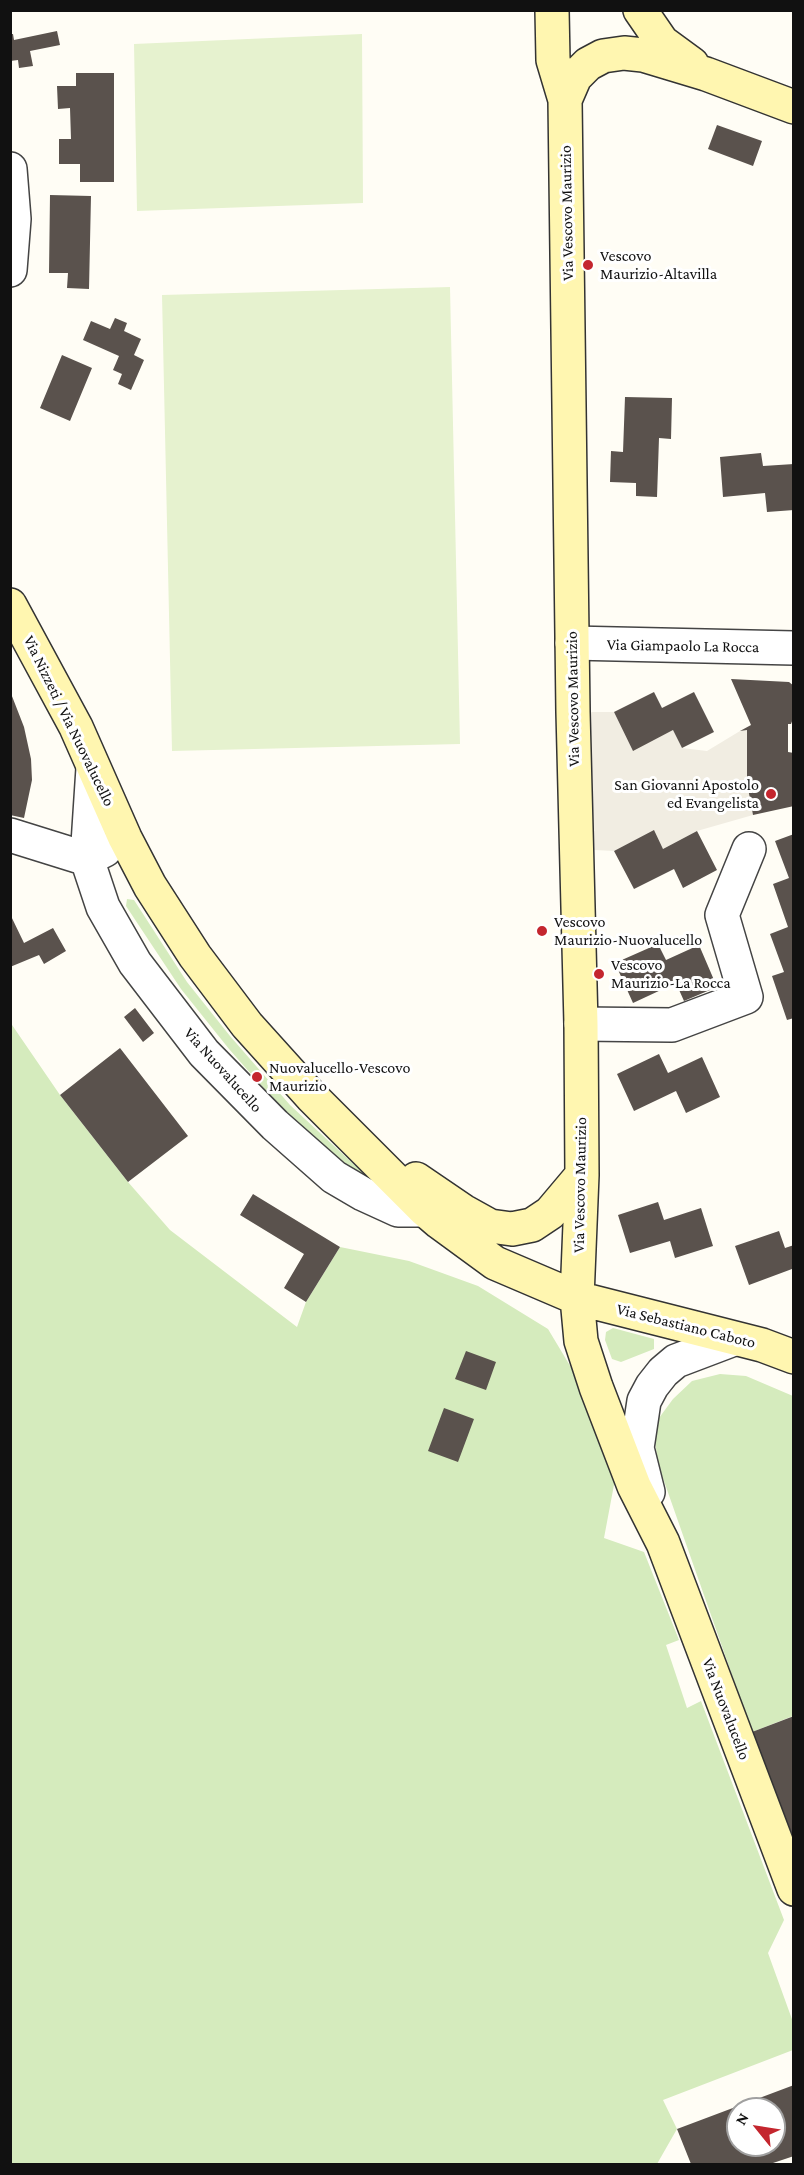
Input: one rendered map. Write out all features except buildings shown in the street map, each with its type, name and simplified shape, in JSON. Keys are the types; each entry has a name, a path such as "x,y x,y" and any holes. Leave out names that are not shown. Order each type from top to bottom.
{"main road":[{"path":"552,10 553,60 566,100"},
{"path":"640,10 662,42 706,74"},
{"path":"566,100 575,77 588,64 603,56 624,53 643,55 706,74 794,107"},
{"name":"Via Vescovo Maurizio","path":"566,100 575,849 581,1024 582,1175 577,1298 581,1341 596,1387 634,1486 657,1529"},
{"name":"Via Nizzeti / Via Nuovalucello","path":"10,605 76,727 125,838"},
{"path":"125,838 150,885 195,956 247,1025 311,1096 355,1139 463,1211 490,1226 512,1229 532,1225 550,1214 582,1175"},
{"name":"Via Sebastiano Caboto","path":"355,1139 425,1210 495,1263 577,1298 762,1346 794,1357"},
{"name":"Via Nuovalucello","path":"657,1529 794,1889"}],"street":[{"path":"10,169 14,219 10,270"},
{"name":"Via Giampaolo La Rocca","path":"572,643 794,648"},
{"path":"87,858 93,768"},
{"path":"10,835 87,858 110,848 125,838"},
{"path":"581,1024 672,1025 746,997 722,915 749,849"},
{"name":"Via Nuovalucello","path":"87,858 103,907 135,963 204,1053 275,1125 334,1177 363,1194 398,1210 425,1210"},
{"path":"657,1529 637,1448 644,1401 663,1372 676,1361 734,1339"}],"green space":[{"path":"362,34 363,203 137,211 134,44"},
{"path":"450,287 460,744 172,751 162,295"},
{"path":"127,899 134,900 187,982 230,1036 290,1105 362,1172 362,1178 316,1143 229,1049 181,989 126,906"},
{"path":"10,1022 60,1095 128,1182 170,1230 297,1327 306,1302 340,1247 409,1261 478,1286 548,1329 572,1369 616,1474 604,1538 644,1552 679,1640 666,1645 687,1708 701,1701 784,1920 768,1953 793,2022 793,2050 663,2100 677,2129 657,2164 11,2164"},
{"path":"613,1328 654,1339 654,1349 621,1362 612,1359 605,1340 606,1332"},
{"path":"720,1374 746,1376 793,1396 793,1716 752,1732 658,1464 655,1441 659,1418 673,1399 692,1381"}],"shaded area":[{"path":"573,712 614,712 633,750 673,730 682,748 707,751 740,731 747,730 747,783 753,815 697,831 663,849 654,831 614,851 575,849"}],"place":[{"name":"Vescovo Maurizio-Altavilla","path":"588,265"},
{"name":"San Giovanni Apostolo ed Evangelista","path":"771,794"},
{"name":"Vescovo Maurizio-Nuovalucello","path":"542,931"},
{"name":"Vescovo Maurizio-La Rocca","path":"599,974"},
{"name":"Nuovalucello-Vescovo Maurizio","path":"257,1077"}]}
